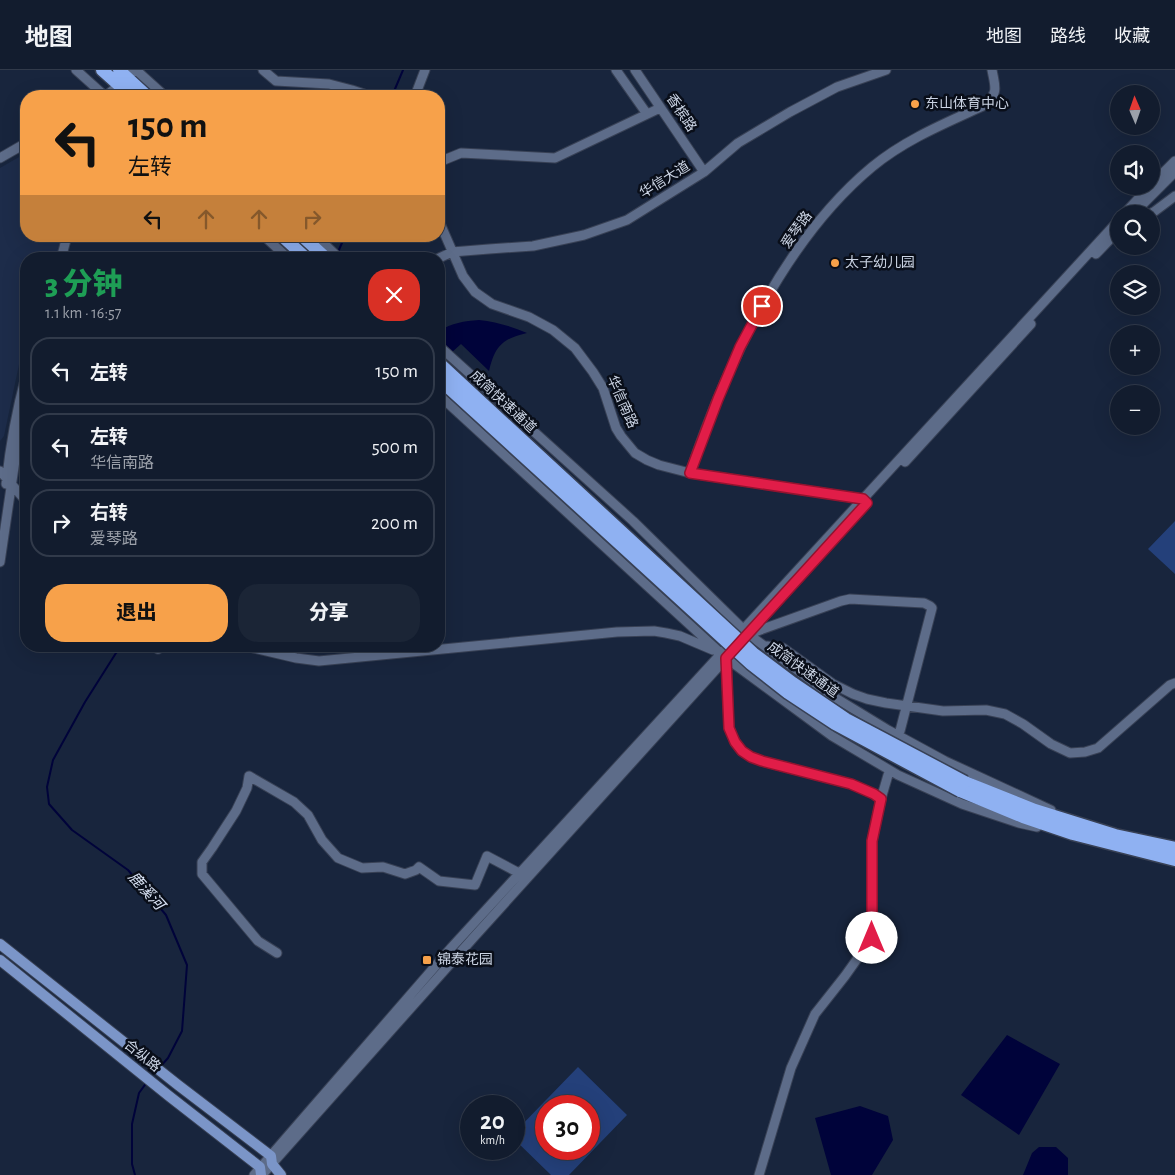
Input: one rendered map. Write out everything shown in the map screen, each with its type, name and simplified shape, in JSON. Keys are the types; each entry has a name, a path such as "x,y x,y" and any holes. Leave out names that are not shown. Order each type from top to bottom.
{"highway":[{"path":"102,70 127,74 141,90"},
{"path":"127,74 130,90"},
{"path":"289,242 299,252"},
{"path":"309,242 319,252"},
{"name":"成简快速通道","path":"445,369 753,653 792,683 846,719 963,787 1093,828 1114,839 1175,860"},
{"name":"成简快速通道","path":"445,384 751,664 788,693 835,724 1022,817 1073,834 1175,848"}],"main road":[{"name":"合纵路","path":"0,944 271,1160"},
{"name":"合纵路","path":"0,960 170,1096 259,1173"},
{"path":"271,1160 281,1175"}],"street":[{"path":"76,70 98,90"},
{"path":"263,70 276,81 329,84 352,90"},
{"path":"417,90 424,70"},
{"path":"616,70 647,114"},
{"name":"香槟路","path":"634,70 704,172"},
{"name":"华信大道","path":"445,255 452,252 533,246 584,235 626,220 704,172 738,143 790,112 867,73 886,70"},
{"name":"爱琴路","path":"690,473 740,347 762,306 810,233 835,202 873,166 915,138 985,104 993,97 996,88 992,70"},
{"path":"111,90 127,74 155,90"},
{"path":"445,160 461,153 555,158 660,108"},
{"path":"0,158 20,146"},
{"path":"1160,177 1175,161"},
{"path":"1144,205 1175,172"},
{"path":"1133,205 1142,195"},
{"path":"1160,207 1175,196"},
{"path":"271,1160 451,948 723,656 1110,230"},
{"name":"华信南路","path":"445,235 463,276 475,292 492,304 529,317 554,330 575,348 602,388 616,428 635,453 659,465 690,473 865,501"},
{"path":"865,501 1110,240"},
{"path":"271,242 282,252"},
{"path":"322,242 333,252"},
{"path":"445,351 633,521 745,632 834,697 888,730 945,761 1093,828"},
{"path":"0,524 13,428 20,398"},
{"path":"445,401 723,656 832,736 898,774 962,804 1019,823 1073,834"},
{"path":"0,562 6,478 20,430"},
{"path":"6,478 20,494"},
{"path":"745,632 850,599 924,603 930,606 932,608 900,731"},
{"path":"445,649 617,632 654,631 680,636 723,656"},
{"path":"764,645 783,648 833,684 867,699 943,711 986,710 1005,714 1051,744 1070,753 1086,752 1098,748 1170,684 1175,683"},
{"path":"270,652 319,661 411,652"},
{"path":"723,656 729,728 735,742 742,751 762,761 851,784 881,799"},
{"path":"259,1173 723,656"},
{"path":"759,1175 791,1068 815,1014 872,938 872,841 888,775"},
{"path":"277,953 258,941 202,874 202,862 236,811 247,788 250,776 294,802 308,815 322,840 338,858 362,868 384,867 405,874 419,867 438,881 475,885 487,856 519,873"}],"shaded area":[{"path":"20,156 20,242 61,242 58,252 20,252 20,360 4,436 0,441 0,168"},
{"path":"468,321 491,322 527,333 511,338 501,345 494,355 489,371 461,344 451,353 445,348 445,328"},
{"path":"1175,521 1175,574 1148,549"},
{"path":"1007,1035 1060,1064 1019,1135 961,1095"},
{"path":"578,1067 627,1115 600,1143 600,1095 551,1095"},
{"path":"860,1106 888,1116 893,1140 872,1175 831,1175 815,1118"},
{"path":"535,1111 535,1159 525,1150 525,1122"},
{"path":"1039,1147 1056,1147 1068,1158 1068,1175 1023,1175 1032,1153"},
{"path":"536,1160 584,1160 569,1175 551,1175"}],"waterway":[{"name":"鹿溪河","path":"395,90 403,70"},
{"name":"鹿溪河","path":"338,252 342,242"},
{"name":"鹿溪河","path":"117,652 85,702 53,760 47,787 49,804 72,830 128,870 166,915 187,965 182,1031 168,1058 160,1067"},
{"name":"鹿溪河","path":"135,1175 132,1164 132,1124 139,1093 147,1082"}],"place":[{"name":"东山体育中心","path":"915,104"},
{"name":"太子幼儿园","path":"835,263"},
{"name":"锦泰花园","path":"427,960"}],"route":[{"path":"762,306 740,347 690,473 863,499 867,503 726,658 729,728 735,742 742,751 751,757 851,784 881,799 872,841 872,938"}]}
